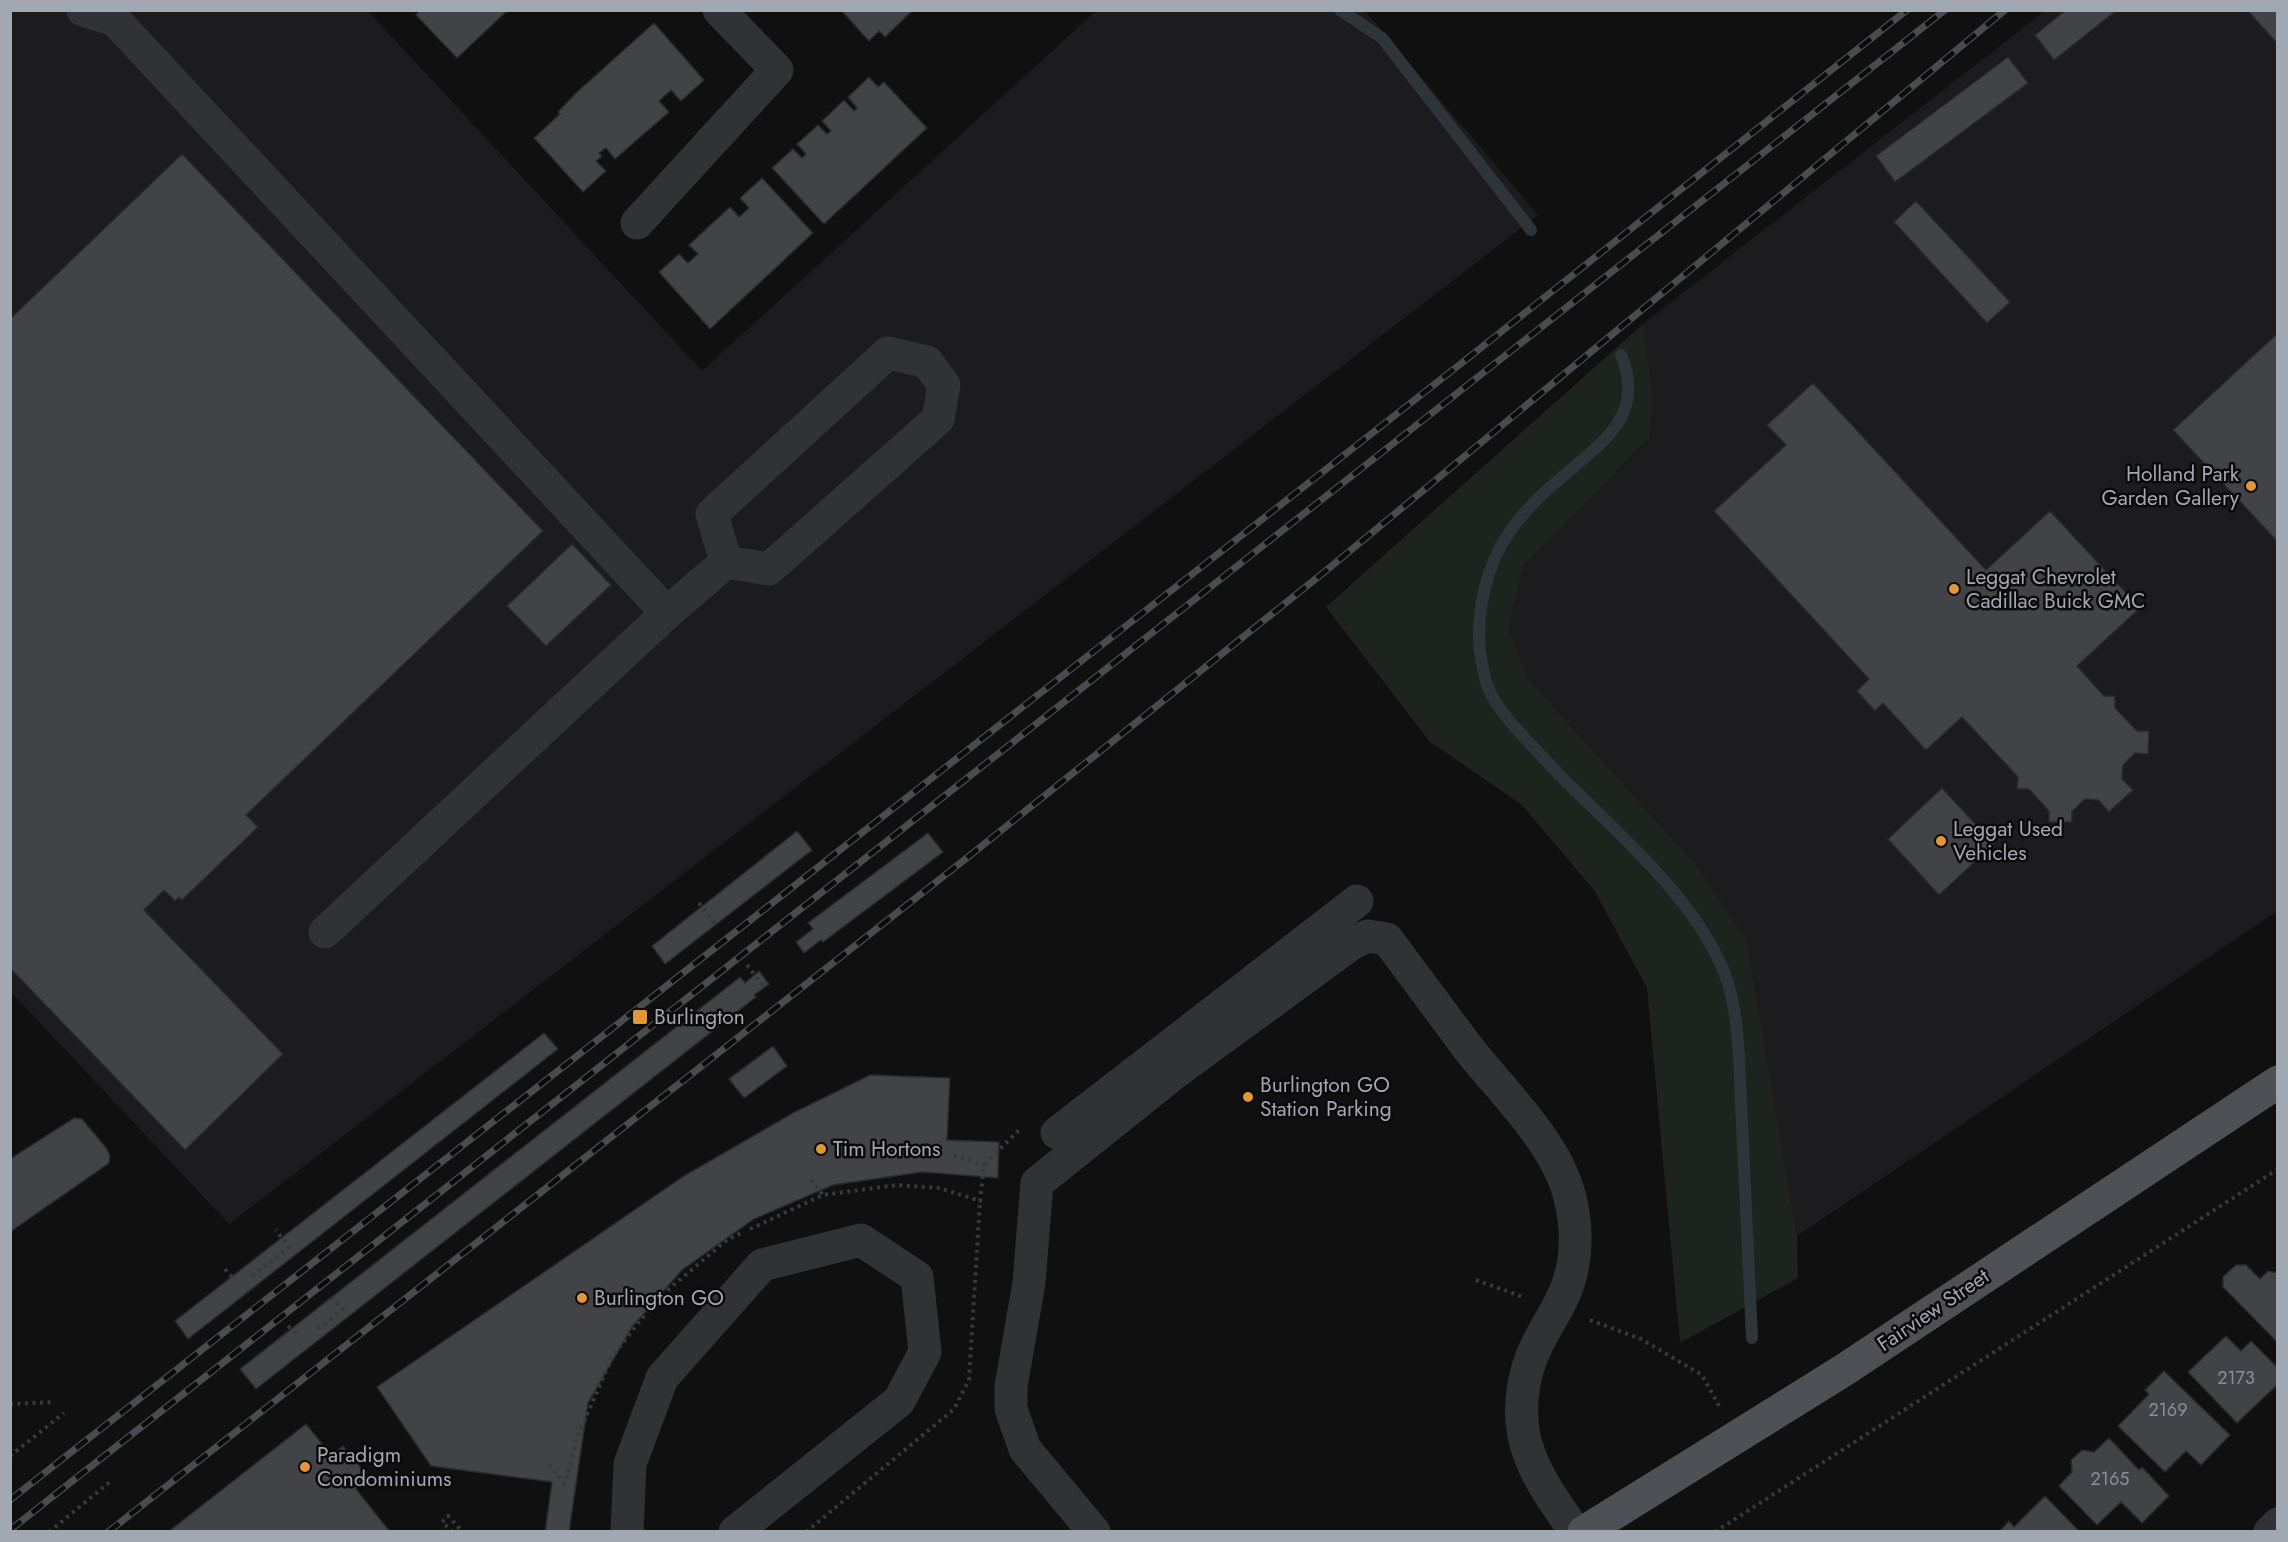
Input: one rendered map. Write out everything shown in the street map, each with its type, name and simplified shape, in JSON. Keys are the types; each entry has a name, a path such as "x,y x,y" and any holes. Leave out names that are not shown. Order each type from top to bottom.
{"main road":[{"name":"Fairview Street","path":"1584,1532 1736,1438 2277,1082"}],"street":[{"path":"83,10 115,20 668,613"},
{"path":"637,223 777,70 719,10"},
{"path":"888,353 927,362 944,385 938,418 770,569 726,562 712,514 888,353"},
{"path":"325,932 668,613 726,562"},
{"path":"1057,1133 1357,901"},
{"path":"1094,1532 1025,1449 1011,1409 1011,1386 1029,1283 1037,1183 1172,1075 1354,942 1368,936 1387,939 1468,1048 1552,1154 1564,1180 1571,1201 1575,1228 1572,1266 1568,1286 1558,1309 1537,1344 1528,1366 1523,1387 1522,1419 1528,1452 1536,1470 1575,1532"},
{"path":"627,1532 630,1464 662,1378 762,1265 861,1240 917,1277 925,1352 898,1401 735,1532"},
{"path":"2270,1532 2277,1524"}],"path":[{"path":"699,903 716,925"},
{"path":"747,965 763,986"},
{"path":"954,1155 984,1165"},
{"path":"1715,1532 2277,1169"},
{"path":"811,1180 824,1195"},
{"path":"252,1276 289,1247 276,1230"},
{"path":"225,1269 234,1278"},
{"path":"1476,1280 1641,1340 1702,1375 1736,1438"},
{"path":"318,1329 343,1308 329,1294"},
{"path":"288,1326 296,1333"},
{"path":"10,1404 55,1402"},
{"path":"10,1456 64,1413"},
{"path":"49,1532 111,1481"},
{"path":"453,1532 442,1522 448,1516 463,1532"}],"shaded area":[{"path":"11,11 368,11 702,371 1096,11 1365,11 1538,215 229,1224 11,992"},
{"path":"2045,11 2277,11 2277,911 1797,1236 1747,940 1699,868 1527,677 1509,628 1523,566 1649,438 1653,402 1643,324"},
{"path":"1643,324 1653,402 1649,438 1523,566 1509,628 1527,677 1699,868 1747,940 1797,1236 1798,1278 1680,1343 1647,988 1594,890 1521,804 1430,742 1326,607"}],"building":[{"path":"420,10 508,10 457,58 416,15"},
{"path":"841,10 913,10 885,37 879,31 869,41"},
{"path":"2066,10 2117,10 2054,60 2035,35"},
{"path":"2247,10 2278,10 2278,44"},
{"path":"654,23 704,80 681,101 671,90 659,101 669,112 615,159 606,148 599,153 602,156 596,161 606,171 583,192 534,138 560,114 558,112 577,92"},
{"path":"2008,57 2028,83 1895,182 1876,156"},
{"path":"869,77 878,87 884,82 927,128 824,224 772,168 793,149 802,158 806,154 797,144 818,125 827,134 831,131 822,121 844,100 854,111 857,108 848,97"},
{"path":"182,154 543,531 246,815 258,827 182,900 179,897 175,901 164,890 144,910 283,1054 185,1150 10,968 10,319"},
{"path":"762,178 813,233 710,329 659,272 679,254 688,263 698,254 689,245 730,207 739,217 749,208 740,198"},
{"path":"1916,201 2010,302 1987,323 1894,222"},
{"name":"Holland Park Garden Gallery","path":"2278,333 2278,542 2173,430"},
{"name":"Leggat Chevrolet Cadillac Buick GMC","path":"1813,383 1986,570 2050,511 2140,608 2077,666 2104,696 2115,696 2115,708 2137,731 2149,731 2148,754 2135,753 2123,765 2122,779 2133,790 2109,812 2098,800 2085,799 2072,811 2072,822 2049,822 2049,811 2029,789 2017,789 2018,777 1962,717 1926,750 1883,703 1875,711 1857,691 1869,679 1714,511 1786,445 1767,425"},
{"path":"572,544 611,585 546,646 507,606"},
{"name":"Leggat Used Vehicles","path":"1942,788 1994,844 1939,895 1888,839"},
{"path":"797,831 812,850 665,964 652,946"},
{"path":"928,833 943,852 823,942 821,940 804,953 796,942 813,929 808,923"},
{"path":"759,971 769,984 754,995 756,997 256,1389 240,1369 740,977 745,983"},
{"path":"544,1033 558,1049 188,1339 175,1321"},
{"path":"773,1046 787,1066 744,1098 729,1079"},
{"name":"Burlington GO","path":"870,1075 950,1078 947,1140 999,1142 998,1178 922,1172 833,1185 754,1219 682,1270 632,1327 588,1403 569,1532 545,1532 552,1482 431,1466 377,1387 684,1176 793,1113"},
{"path":"74,1118 82,1119 107,1149 110,1156 109,1163 10,1232 10,1159"},
{"path":"2236,1265 2246,1265 2260,1279 2268,1271 2278,1273 2278,1343 2223,1287 2223,1277"},
{"path":"2226,1336 2241,1351 2251,1341 2278,1368 2278,1384 2237,1423 2188,1372"},
{"path":"2164,1371 2230,1435 2201,1465 2186,1451 2165,1472 2118,1426 2149,1394 2145,1390"},
{"name":"Paradigm Condominiums","path":"306,1424 331,1455 343,1446 369,1478 356,1489 390,1532 168,1532"},
{"path":"2109,1438 2139,1470 2142,1467 2169,1496 2142,1523 2121,1502 2097,1525 2059,1486 2072,1472 2071,1460 2082,1450 2094,1452"},
{"path":"2045,1496 2080,1532 1999,1532 2009,1521 2014,1527"}],"waterway":[{"path":"1340,10 1382,38 1531,230"},
{"path":"1621,355 1627,375 1628,393 1625,408 1618,422 1596,448 1529,508 1515,524 1494,560 1481,606 1480,652 1487,686 1494,700 1550,765 1647,861 1670,887 1709,942 1724,972 1733,1002 1739,1052 1752,1338"}],"railway":[{"path":"10,1500 1463,362 1907,10"},
{"path":"10,1530 1945,10"},
{"path":"108,1532 968,857 1328,569 2005,10"}],"place":[{"name":"Holland Park Garden Gallery","path":"2251,486"},
{"name":"Leggat Chevrolet Cadillac Buick GMC","path":"1954,589"},
{"name":"Leggat Used Vehicles","path":"1941,841"},
{"name":"Burlington","path":"640,1017"},
{"name":"Burlington GO Station Parking","path":"1248,1097"},
{"name":"Tim Hortons","path":"821,1149"},
{"name":"Burlington GO","path":"582,1298"},
{"name":"Paradigm Condominiums","path":"305,1467"}]}
